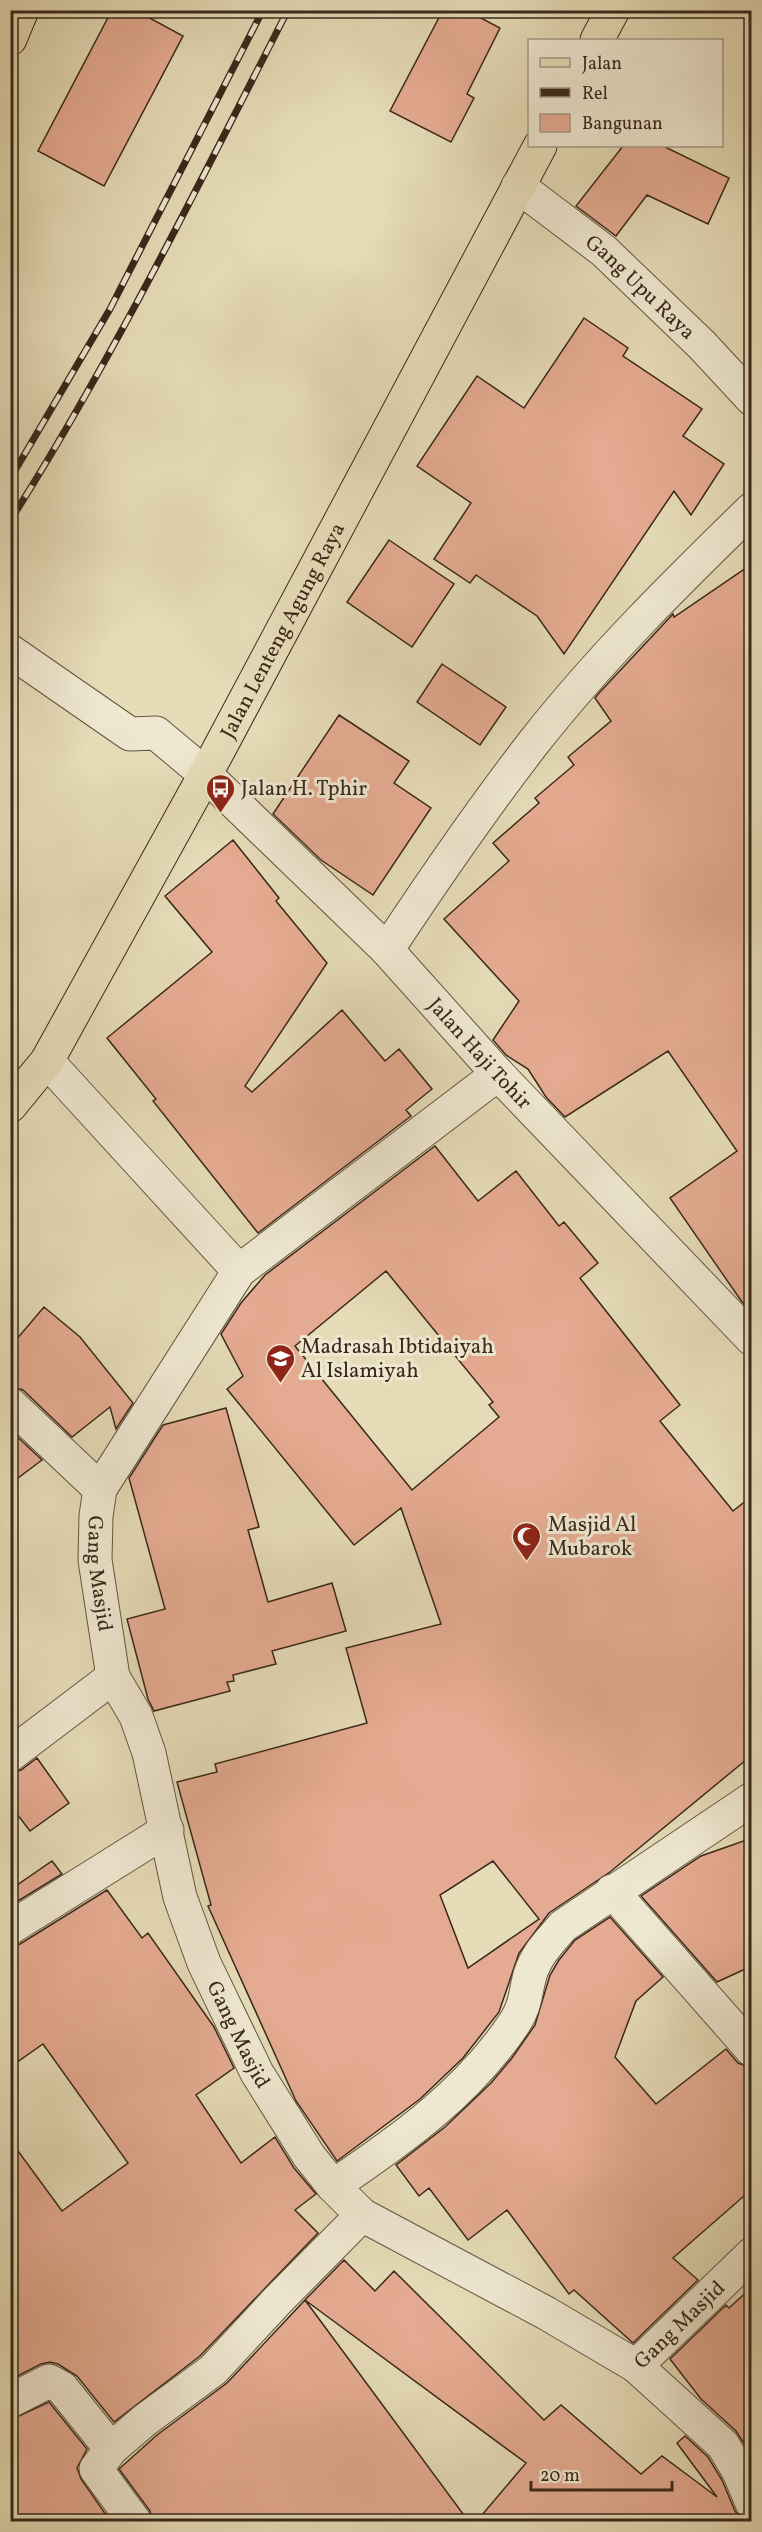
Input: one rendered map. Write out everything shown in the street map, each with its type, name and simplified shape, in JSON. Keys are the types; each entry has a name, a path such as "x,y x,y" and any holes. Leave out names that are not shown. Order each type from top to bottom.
{"main road":[{"path":"10,39 21,10"},
{"path":"598,39 613,10"},
{"name":"Jalan Lenteng Agung Raya","path":"10,1106 47,1061 205,774 539,147"}],"street":[{"name":"Gang Upu Raya","path":"518,186 612,258 702,345 752,399"},
{"path":"387,950 438,873 535,742 583,684 670,589 752,509"},
{"name":"Jalan Haji Tohir","path":"10,651 130,734 156,733 205,774 387,950 498,1074 752,1339"},
{"path":"47,1061 238,1271"},
{"path":"100,1489 238,1271 498,1074"},
{"name":"Gang Masjid","path":"10,1404 100,1489 96,1516 95,1560 113,1677 136,1716 146,1744 167,1830 180,1897 204,1963 257,2073 309,2156 333,2186 362,2215 546,2313 636,2366 752,2254"},
{"path":"10,1755 113,1677"},
{"path":"333,2186 442,2106 466,2082 516,2020 526,2001 530,1974 541,1951 563,1926 752,1799"},
{"path":"10,1928 167,1830"},
{"path":"612,1891 752,2050"},
{"path":"135,2522 96,2469 111,2449 145,2420 213,2370 362,2215"},
{"path":"636,2366 723,2445 739,2472 752,2503"},
{"path":"10,2401 49,2381 62,2388 111,2449"}],"building":[{"path":"112,10 135,10 183,36 104,186 38,151"},
{"path":"443,10 466,10 500,28 467,94 474,98 451,142 390,111"},
{"path":"622,147 665,147 729,178 708,224 647,195 616,236 576,206"},
{"path":"584,318 628,348 623,356 702,409 683,436 724,464 691,515 674,491 564,654 537,616 476,575 470,583 434,559 471,503 417,466 477,376 524,408"},
{"path":"389,540 454,584 412,647 347,602"},
{"path":"752,564 752,1311 742,1302 670,1198 737,1151 668,1051 565,1117 546,1097 528,1069 506,1055 493,1040 519,1001 444,919 509,861 493,843 539,803 535,798 574,765 568,757 611,721 595,698 599,693 673,614 674,617"},
{"path":"442,664 506,707 480,745 417,702"},
{"path":"339,715 409,761 394,783 431,808 373,895 321,860 273,814"},
{"path":"233,840 279,898 276,901 327,963 245,1086 252,1092 342,1010 385,1061 399,1049 432,1089 406,1110 411,1116 258,1233 153,1101 156,1099 107,1038 212,952 165,896"},
{"path":"435,1146 478,1201 516,1171 559,1226 564,1222 598,1263 580,1278 680,1405 660,1421 733,1511 752,1496 752,1755 610,1872 549,1913 519,1953 499,2012 463,2058 420,2099 337,2161 296,2101 208,1906 211,1905 177,1782 217,1772 215,1764 367,1723 346,1648 441,1624 401,1508 354,1545 227,1389 243,1376 221,1334 241,1303 265,1275","holes":["386,1271 493,1402 489,1405 499,1417 412,1490 295,1346","493,1861 539,1919 468,1968 440,1895"]},
{"path":"44,1307 80,1337 133,1403 116,1429 110,1407 72,1437 23,1390 10,1386 10,1347"},
{"path":"226,1408 259,1527 248,1530 268,1602 332,1583 346,1631 272,1651 276,1664 233,1675 234,1681 227,1682 230,1691 154,1711 148,1699 127,1619 165,1609 129,1478 163,1425"},
{"path":"10,1430 42,1460 10,1484"},
{"path":"37,1758 69,1803 30,1831 10,1805 10,1773 21,1770"},
{"path":"752,1838 752,1966 717,1982 641,1896 701,1856"},
{"path":"52,1861 62,1874 18,1901 10,1890"},
{"path":"107,1890 142,1938 148,1933 214,2027 234,2068 196,2095 241,2163 275,2137 294,2168 316,2194 295,2210 318,2233 200,2356 114,2422 77,2376 58,2364 50,2362 41,2364 10,2380 10,2140 62,2211 128,2163 43,2044 10,2067 10,1947 20,1944"},
{"path":"610,1917 663,1977 636,2001 615,2057 656,2104 726,2049 738,2063 752,2068 752,2189 673,2258 698,2280 633,2343 574,2290 569,2294 507,2210 468,2240 429,2188 419,2196 396,2165 445,2127 491,2083 535,2025 550,1975 559,1960 575,1940"},
{"path":"344,2260 375,2291 394,2271 544,2420 561,2405 641,2474 662,2456 717,2497 677,2443 685,2436 708,2457 722,2480 735,2511 749,2522 476,2522 526,2463 305,2300"},
{"path":"752,2287 752,2456 736,2431 701,2399 670,2359 726,2305 729,2308"},
{"path":"305,2300 469,2522 153,2522 150,2511 119,2469 157,2435 227,2383"},
{"path":"49,2402 87,2449 77,2468 81,2479 111,2522 10,2522 10,2420"}],"railway":[{"path":"10,479 110,309 263,10"},
{"path":"10,521 120,333 288,10"}],"place":[{"name":"Jalan H. Tphir","path":"220,814"},
{"name":"Madrasah Ibtidaiyah Al Islamiyah","path":"280,1384"},
{"name":"Masjid Al Mubarok","path":"527,1562"}]}
